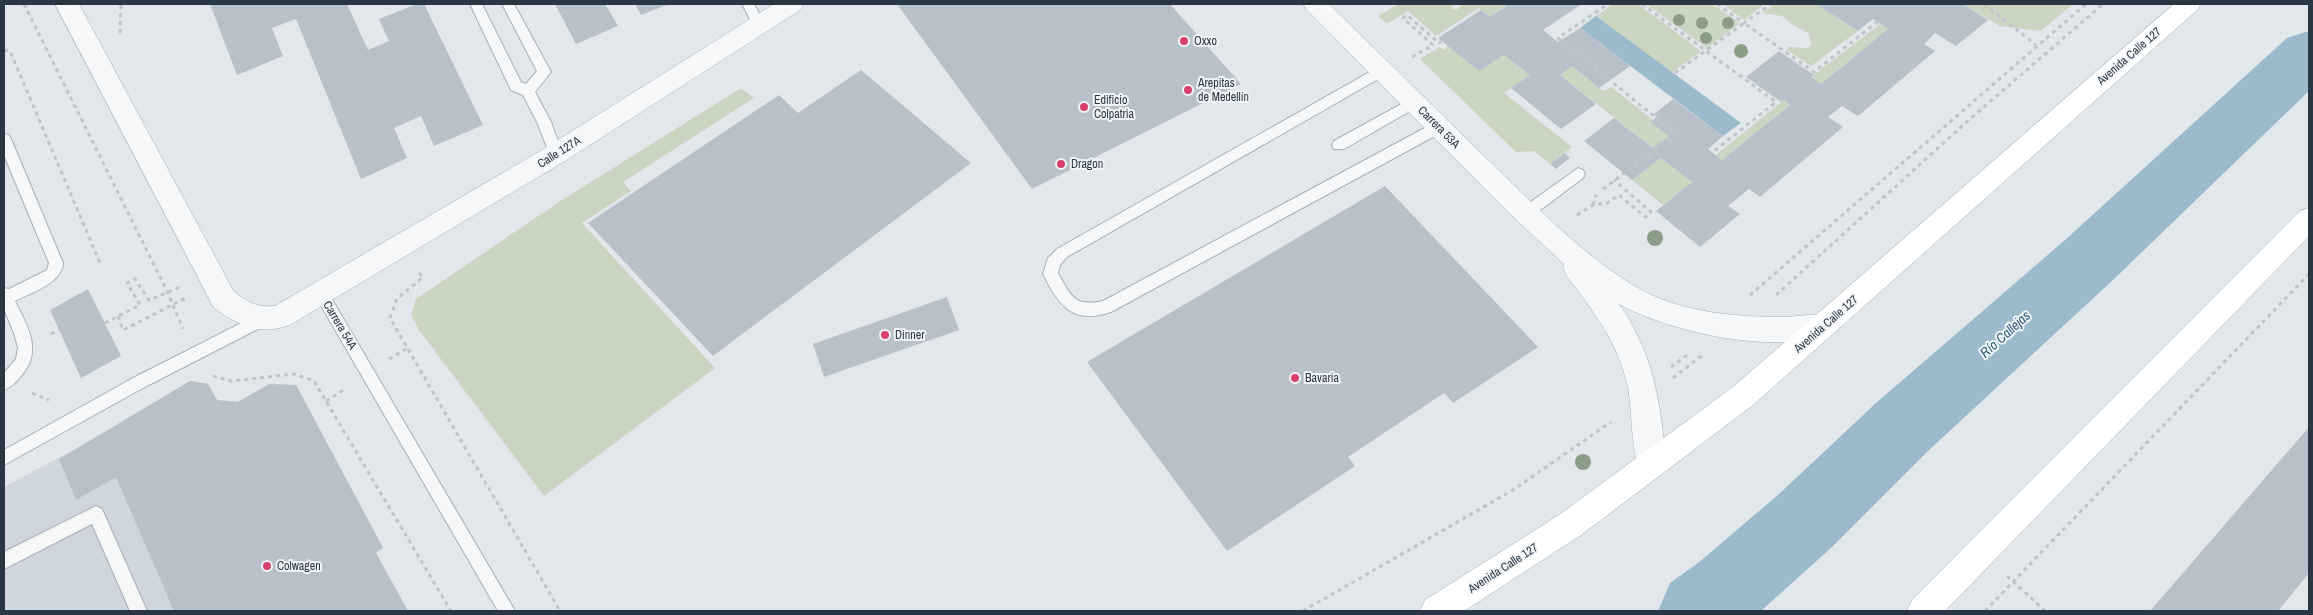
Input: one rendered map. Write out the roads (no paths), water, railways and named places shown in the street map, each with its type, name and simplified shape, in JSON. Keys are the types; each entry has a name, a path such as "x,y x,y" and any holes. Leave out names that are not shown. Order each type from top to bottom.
{"main road":[{"name":"Avenida Calle 127","path":"1436,611 1570,525 1743,396 2189,4"},
{"path":"1923,611 2309,219"}],"street":[{"path":"68,4 224,300 240,312 261,320"},
{"name":"Calle 127A","path":"321,293 556,154 754,14 792,4"},
{"name":"Carrera 53A","path":"1315,4 1563,249 1619,326 1629,345 1641,385 1652,465"},
{"name":"Carrera 53A","path":"1563,249 1632,297 1671,315 1704,322 1767,329 1801,330 1823,326"},
{"name":"Carrera 54A","path":"261,320 280,317 321,293"}],"lane":[{"path":"476,4 516,86 528,91 544,122 556,154"},
{"path":"508,4 544,72 528,91"},
{"path":"1382,70 1062,253 1053,262 1050,274 1067,302 1076,309 1089,312 1106,307 1439,127"},
{"path":"1339,145 1414,102"},
{"path":"4,139 56,263 56,270 52,274 5,296 24,337 26,354 18,369 4,383"},
{"path":"1526,212 1578,174"},
{"name":"Carrera 54A","path":"321,293 507,611"},
{"path":"4,458 69,421 261,320"},
{"path":"4,561 96,514 139,611"}],"water":[{"path":"1596,16 1741,123 1723,136 1580,28"}],"waterway":[{"name":"Río Callejas","path":"1698,611 1726,590 1805,521 1902,427 2089,260 2309,54"}],"place":[{"name":"Oxxo","path":"1184,41"},
{"name":"Arepitas de Medellín","path":"1188,90"},
{"name":"Edificio Colpatria","path":"1084,107"},
{"name":"Dragon","path":"1061,164"},
{"name":"Dinner","path":"885,335"},
{"name":"Bavaria","path":"1295,378"},
{"name":"Colwagen","path":"267,566"}]}
